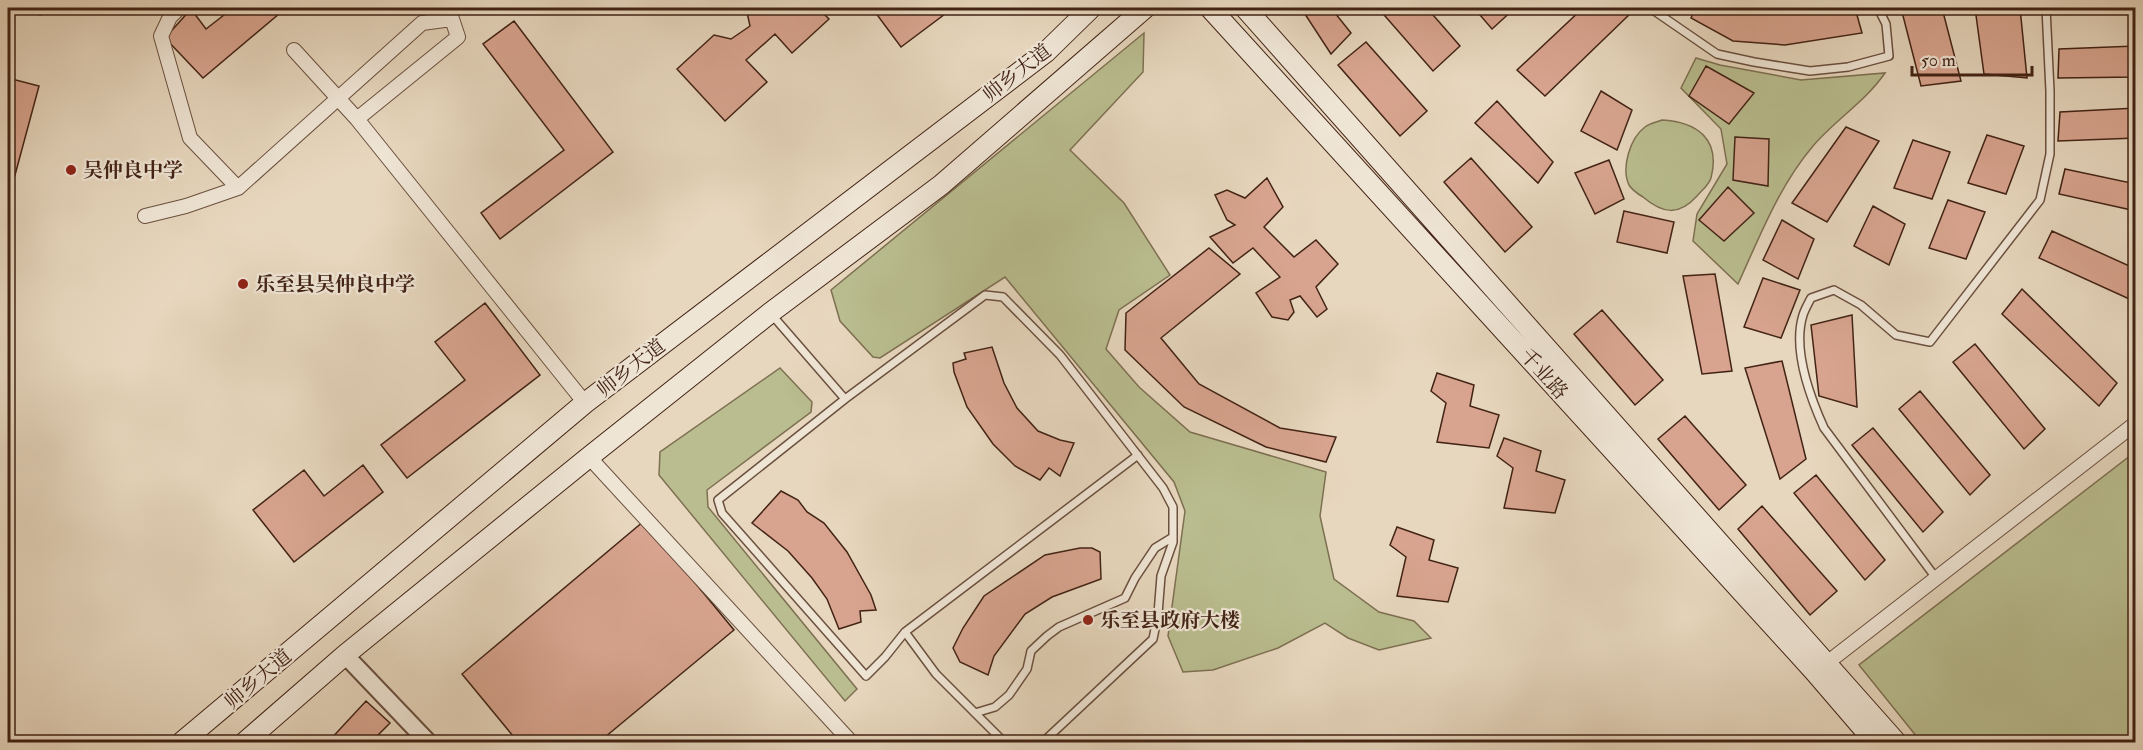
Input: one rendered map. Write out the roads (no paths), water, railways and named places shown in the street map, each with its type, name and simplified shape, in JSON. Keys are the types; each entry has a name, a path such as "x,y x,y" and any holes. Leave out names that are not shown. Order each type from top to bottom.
{"main road":[{"name":"帅乡大道","path":"182,742 585,403 1046,52 1091,8"},
{"name":"帅乡大道","path":"245,742 345,655 589,457 770,313 941,185 1145,8"},
{"name":"千业路","path":"1210,8 1806,663 1875,742"},
{"name":"千业路","path":"1245,8 1896,742"}],"street":[{"path":"179,8 170,17 161,36 190,138 238,188"},
{"path":"146,216 186,206 238,188 422,22 452,18 458,37 357,119"},
{"path":"294,50 357,119 585,403"},
{"path":"1827,663 2136,423"},
{"path":"589,457 851,742"},
{"path":"345,655 428,742"}],"lane":[{"path":"1650,8 1718,54 1810,71 1848,67 1889,56 1886,24 1878,8"},
{"path":"1936,578 1824,428 1812,401 1800,350 1802,316 1811,298 1834,290 1861,305 1896,335 1930,342 2040,200 2050,154 2046,8"},
{"path":"1043,742 1153,639 1161,576 1173,542 1173,507 1163,488 1138,455 1060,355 1003,297 985,295 845,399 718,500 722,513 866,676 905,632 1138,455"},
{"path":"770,313 845,399"},
{"path":"975,713 995,707 1010,695 1027,669 1031,651 1047,636 1059,627 1125,598 1155,548 1173,537"},
{"path":"905,632 936,674 1004,742"}],"place":[{"name":"吴仲良中学","path":"71,170"},
{"name":"乐至县吴仲良中学","path":"243,284"},
{"name":"乐至县政府大楼","path":"1088,620"}]}
